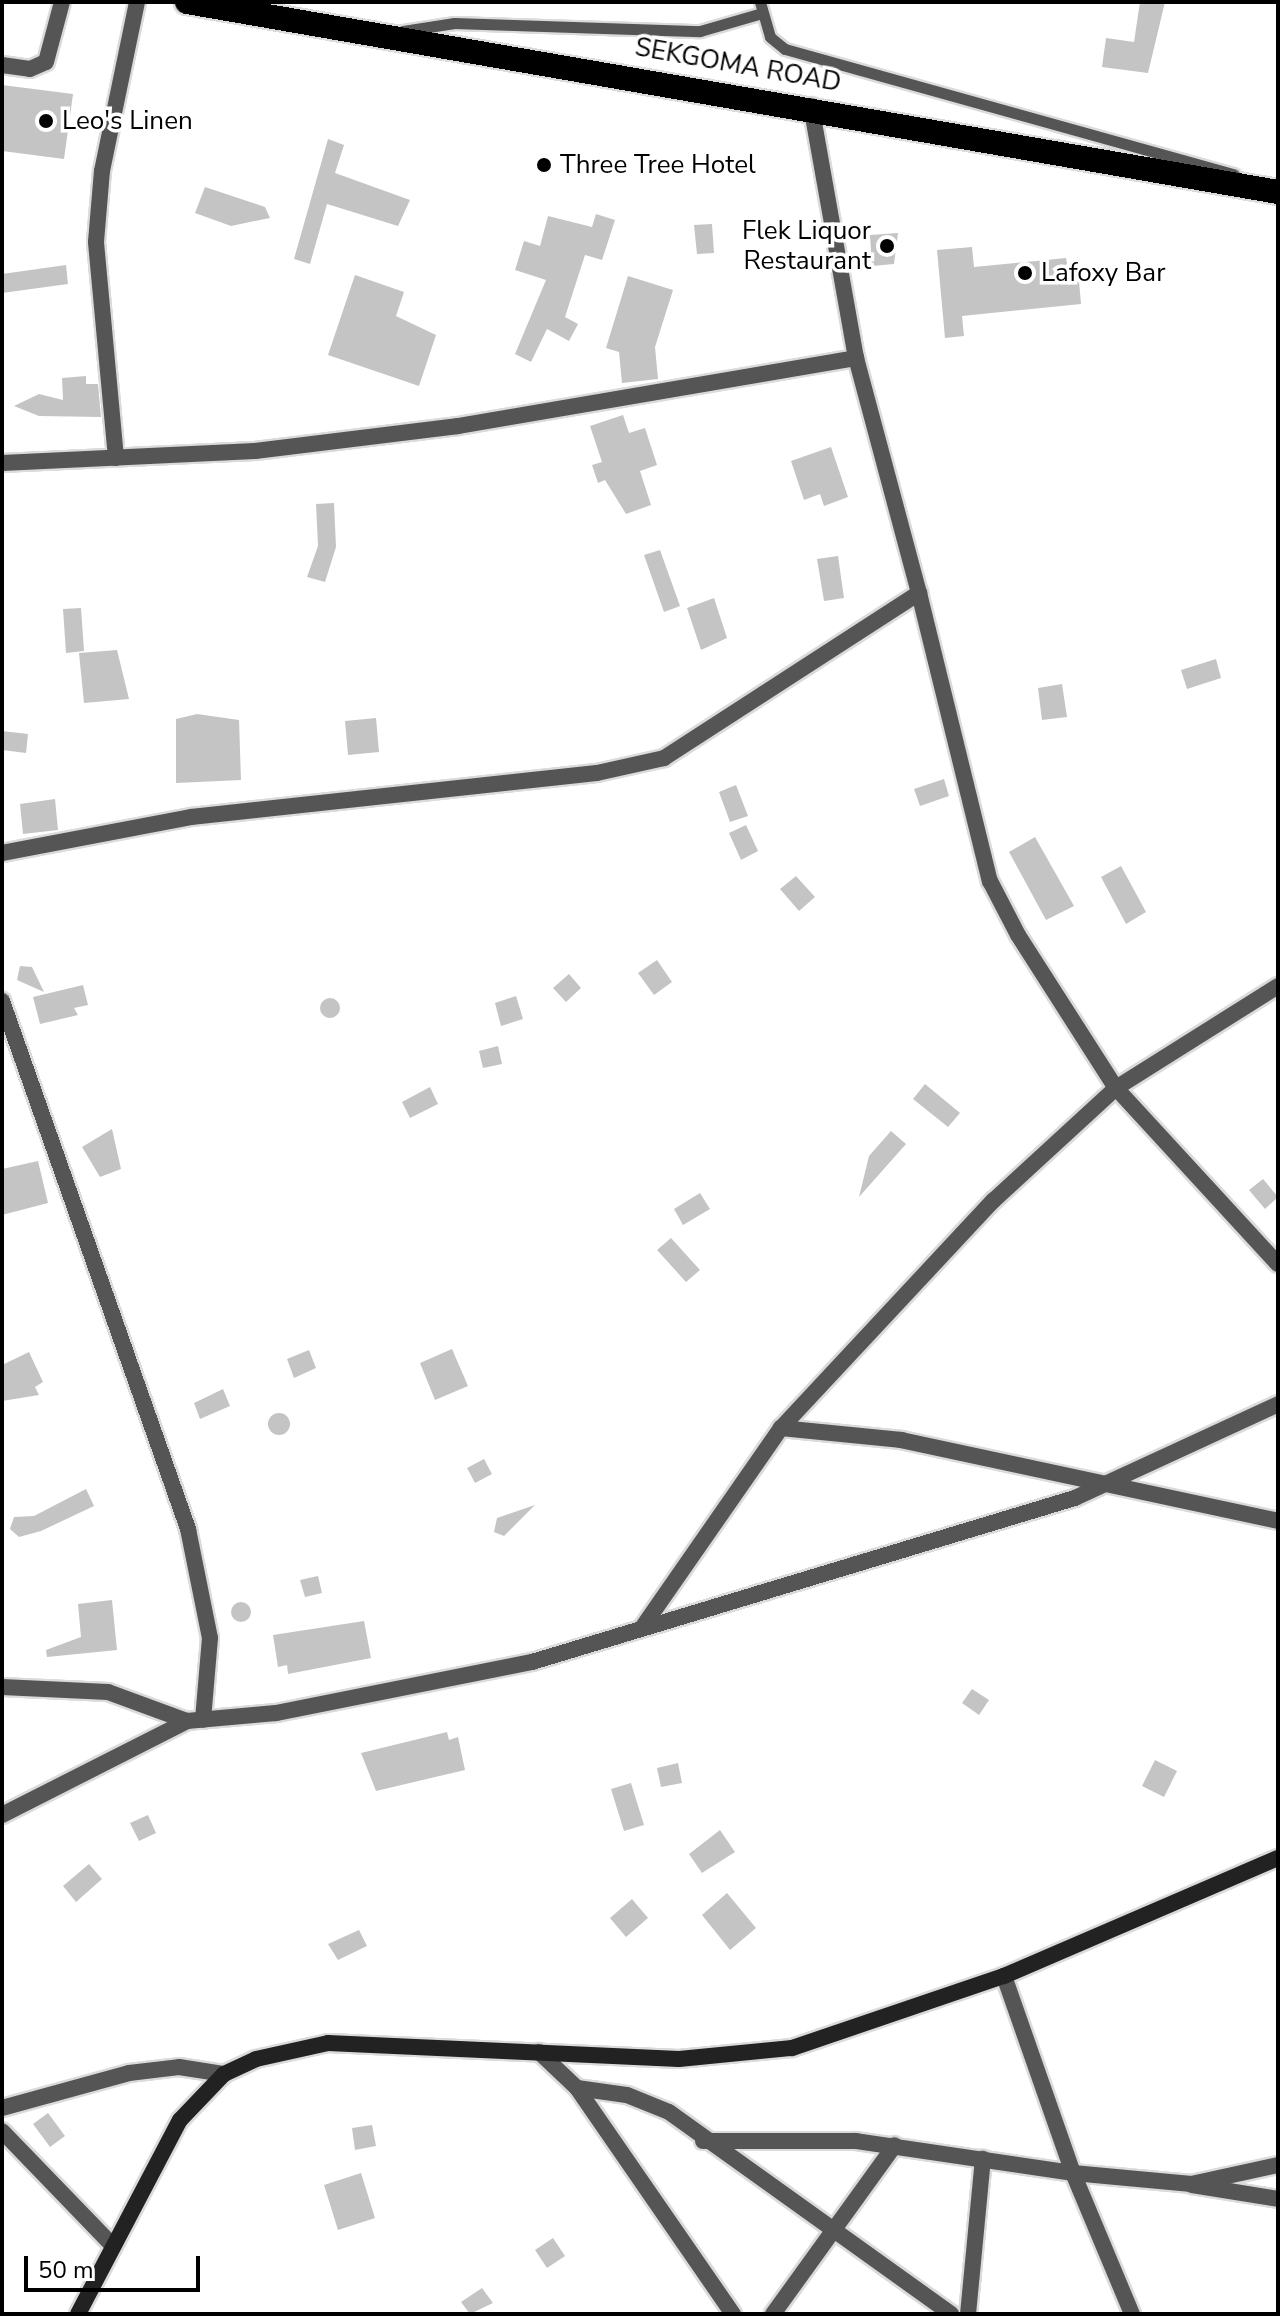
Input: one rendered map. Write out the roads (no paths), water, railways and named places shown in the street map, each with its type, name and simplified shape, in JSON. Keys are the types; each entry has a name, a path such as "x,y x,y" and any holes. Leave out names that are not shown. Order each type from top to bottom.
{"highway":[{"name":"SEKGOMA ROAD","path":"187,2 391,33 1278,189"}],"street":[{"path":"2,65 30,69 46,62 62,2"},
{"path":"116,458 96,242 107,145 137,2"},
{"path":"811,106 856,358 919,593 990,881 1116,1088 1278,1264"},
{"path":"2,463 255,451 458,426 856,358"},
{"path":"2,853 191,817 597,773 664,758 919,593"},
{"path":"644,1625 781,1428 883,1312 1116,1088 1278,986"},
{"path":"2,1001 188,1529 210,1638 195,1720"},
{"path":"2,1815 195,1720 276,1713 532,1662 644,1625 1120,1481 1278,1404"},
{"path":"781,1428 858,1433 1120,1481 1278,1521"},
{"path":"2,1687 108,1692 195,1720"},
{"path":"2,2108 129,2073 179,2067 224,2074 328,2043 738,2057 842,2035 1004,1976 1278,1858"},
{"path":"1004,1976 1073,2173 1132,2314"},
{"path":"539,2052 577,2088 733,2314"},
{"path":"78,2314 180,2120 224,2074"},
{"path":"577,2088 652,2104 951,2314"},
{"path":"2,2131 112,2245"},
{"path":"703,2141 895,2145 1073,2173 1191,2184 1278,2199"},
{"path":"773,2314 828,2229 895,2145"},
{"path":"968,2314 983,2159"},
{"path":"1191,2184 1278,2165"}],"lane":[{"path":"391,33 454,23 700,31 759,8 785,49 1278,189"}],"place":[{"name":"Leo's Linen","path":"46,121"},
{"name":"Three Tree Hotel","path":"544,165"},
{"name":"Flek Liquor Restaurant","path":"887,246"},
{"name":"Lafoxy Bar","path":"1025,273"}]}
